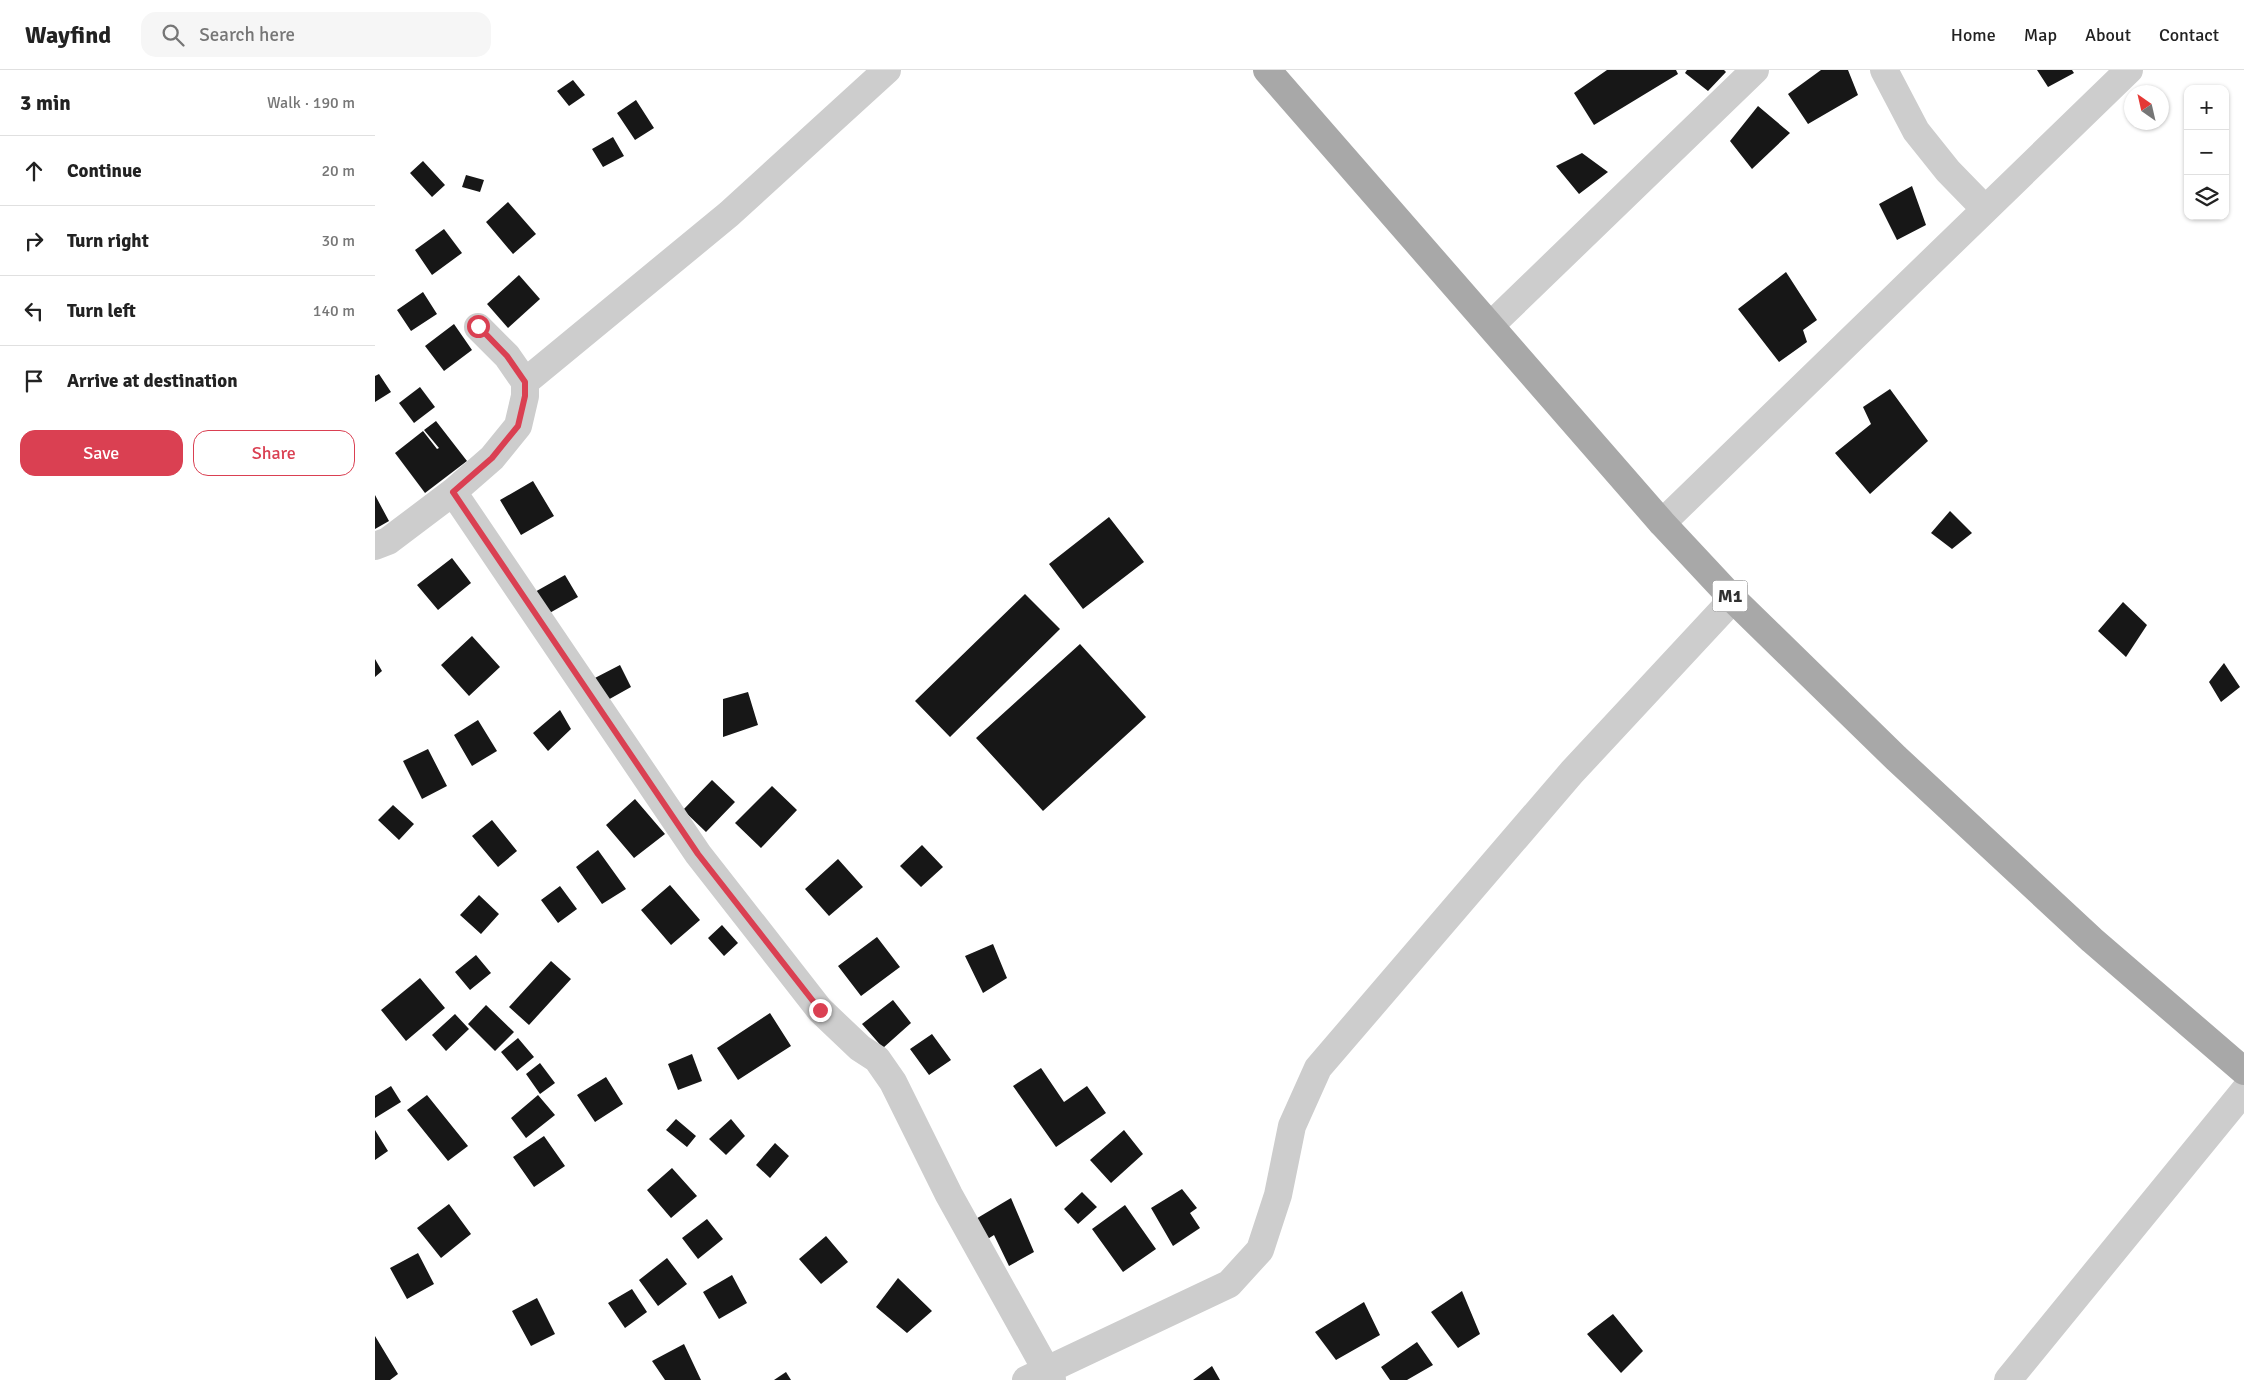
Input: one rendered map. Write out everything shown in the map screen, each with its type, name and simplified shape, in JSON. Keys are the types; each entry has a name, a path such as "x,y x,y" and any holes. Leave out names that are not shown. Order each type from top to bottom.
{"main road":[{"name":"M1","path":"1267,70 1662,523 1733,599 1896,758 2077,927 2244,1071"}],"street":[{"path":"525,382 729,214 887,70"},
{"path":"1491,325 1755,70"},
{"path":"1884,70 1916,131 1948,171 1985,208"},
{"path":"1662,523 2129,70"},
{"path":"375,546 388,542 453,492 492,458 518,426 525,396 525,382 507,356 478,326"},
{"path":"453,492 698,854 820,1010 861,1048 877,1059 887,1074 1041,1377 1229,1284 1260,1250 1278,1195 1293,1126 1318,1068 1572,772 1733,599"},
{"path":"2008,1380 2244,1091"}],"building":[{"path":"1607,70 1676,70 1678,74 1594,125 1574,93"},
{"path":"1687,70 1724,70 1726,72 1708,91 1685,73"},
{"path":"1821,70 1848,70 1858,95 1808,124 1788,94"},
{"path":"2037,70 2072,70 2074,73 2048,87"},
{"path":"573,80 585,95 569,106 557,91"},
{"path":"636,100 654,128 635,140 617,113"},
{"path":"1758,106 1790,133 1752,169 1730,141"},
{"path":"613,137 624,156 603,167 592,149"},
{"path":"1582,153 1608,172 1579,194 1556,166"},
{"path":"423,161 445,185 432,197 410,173"},
{"path":"466,175 484,180 480,192 462,187"},
{"path":"1912,186 1926,225 1897,240 1879,204"},
{"path":"508,202 536,234 513,254 486,222"},
{"path":"444,229 462,253 432,275 415,250"},
{"path":"1786,272 1817,320 1803,330 1807,342 1779,362 1738,309"},
{"path":"519,275 540,299 508,328 487,304"},
{"path":"423,292 437,314 411,331 397,310"},
{"path":"454,324 472,350 444,371 425,346"},
{"path":"379,374 391,392 375,402 375,376"},
{"path":"420,387 435,407 414,423 399,403"},
{"path":"1890,389 1928,441 1870,494 1835,453 1871,424 1863,407"},
{"path":"436,421 467,461 425,493 395,453 423,431 437,449 439,448 424,430"},
{"path":"533,481 554,516 521,535 500,500"},
{"path":"375,495 389,521 375,529"},
{"path":"1950,511 1972,533 1952,549 1931,533"},
{"path":"1109,517 1144,562 1083,609 1049,564"},
{"path":"452,558 471,583 438,610 417,585"},
{"path":"565,575 578,597 546,615 533,593"},
{"path":"1025,594 1060,629 950,737 915,701"},
{"path":"2123,602 2147,625 2126,657 2098,631"},
{"path":"472,636 500,667 469,696 441,665"},
{"path":"1080,644 1146,717 1043,811 976,738"},
{"path":"375,659 382,671 375,677"},
{"path":"2224,663 2240,687 2221,702 2209,682"},
{"path":"620,665 631,687 606,701 591,680"},
{"path":"748,692 758,725 723,737 723,699"},
{"path":"560,710 571,729 548,751 533,733"},
{"path":"478,720 497,751 472,766 454,735"},
{"path":"428,749 447,786 422,799 403,761"},
{"path":"712,780 735,802 706,832 683,810"},
{"path":"772,786 797,810 761,848 735,823"},
{"path":"635,799 665,834 634,858 606,825"},
{"path":"393,805 414,824 399,840 378,820"},
{"path":"492,820 517,851 498,867 472,836"},
{"path":"922,845 943,867 921,887 900,866"},
{"path":"598,850 626,889 602,904 576,867"},
{"path":"838,859 863,887 829,916 805,889"},
{"path":"670,885 700,920 671,945 641,910"},
{"path":"560,886 577,909 558,923 541,900"},
{"path":"479,895 499,914 481,934 460,915"},
{"path":"722,925 738,943 724,956 708,938"},
{"path":"877,937 900,967 861,996 838,966"},
{"path":"993,944 1007,978 983,993 965,956"},
{"path":"476,955 491,973 470,990 455,972"},
{"path":"551,961 571,979 529,1025 509,1007"},
{"path":"420,978 445,1008 406,1041 381,1010"},
{"path":"893,1000 911,1023 883,1048 862,1024"},
{"path":"486,1005 514,1032 495,1051 468,1024"},
{"path":"770,1013 791,1046 738,1080 717,1048"},
{"path":"455,1014 469,1029 446,1051 432,1035"},
{"path":"932,1034 951,1060 929,1075 910,1049"},
{"path":"518,1038 534,1057 517,1071 501,1052"},
{"path":"692,1054 702,1081 678,1090 668,1064"},
{"path":"540,1063 555,1083 540,1094 526,1074"},
{"path":"1041,1068 1064,1102 1087,1086 1106,1113 1056,1147 1013,1086"},
{"path":"606,1077 623,1104 595,1122 577,1095"},
{"path":"391,1086 401,1102 375,1118 375,1096"},
{"path":"427,1095 468,1146 448,1161 407,1110"},
{"path":"538,1095 555,1115 526,1138 511,1118"},
{"path":"676,1119 696,1136 687,1147 666,1130"},
{"path":"731,1119 745,1136 726,1155 709,1139"},
{"path":"375,1130 388,1151 375,1160"},
{"path":"1124,1130 1143,1154 1111,1183 1090,1160"},
{"path":"544,1136 565,1166 534,1187 513,1157"},
{"path":"775,1143 789,1156 770,1178 756,1165"},
{"path":"672,1168 697,1196 671,1218 647,1190"},
{"path":"1182,1189 1197,1208 1190,1213 1200,1228 1173,1246 1151,1208"},
{"path":"1082,1192 1097,1207 1078,1224 1064,1209"},
{"path":"1011,1198 1034,1252 1009,1266 994,1235 983,1242 974,1220"},
{"path":"449,1204 471,1234 441,1258 417,1228"},
{"path":"1125,1205 1156,1249 1123,1272 1092,1229"},
{"path":"707,1219 723,1239 698,1259 682,1238"},
{"path":"826,1236 848,1262 821,1284 799,1259"},
{"path":"418,1253 434,1284 407,1299 390,1268"},
{"path":"667,1258 687,1284 658,1306 639,1280"},
{"path":"732,1275 747,1303 719,1319 703,1292"},
{"path":"898,1278 932,1311 907,1333 876,1307"},
{"path":"632,1289 647,1312 625,1328 608,1303"},
{"path":"1462,1291 1480,1334 1458,1348 1431,1312"},
{"path":"537,1298 555,1334 531,1346 512,1311"},
{"path":"1364,1302 1380,1335 1336,1360 1315,1332"},
{"path":"1613,1314 1643,1351 1621,1373 1587,1334"},
{"path":"375,1336 398,1374 390,1380 375,1380"},
{"path":"1417,1342 1433,1365 1407,1380 1390,1380 1381,1367"},
{"path":"684,1344 701,1380 665,1380 652,1361"},
{"path":"1212,1366 1220,1380 1193,1380"},
{"path":"786,1372 791,1380 774,1380"}],"route":[{"path":"478,326 507,356 525,382 525,396 518,426 492,458 453,492 698,854 820,1010"}]}
